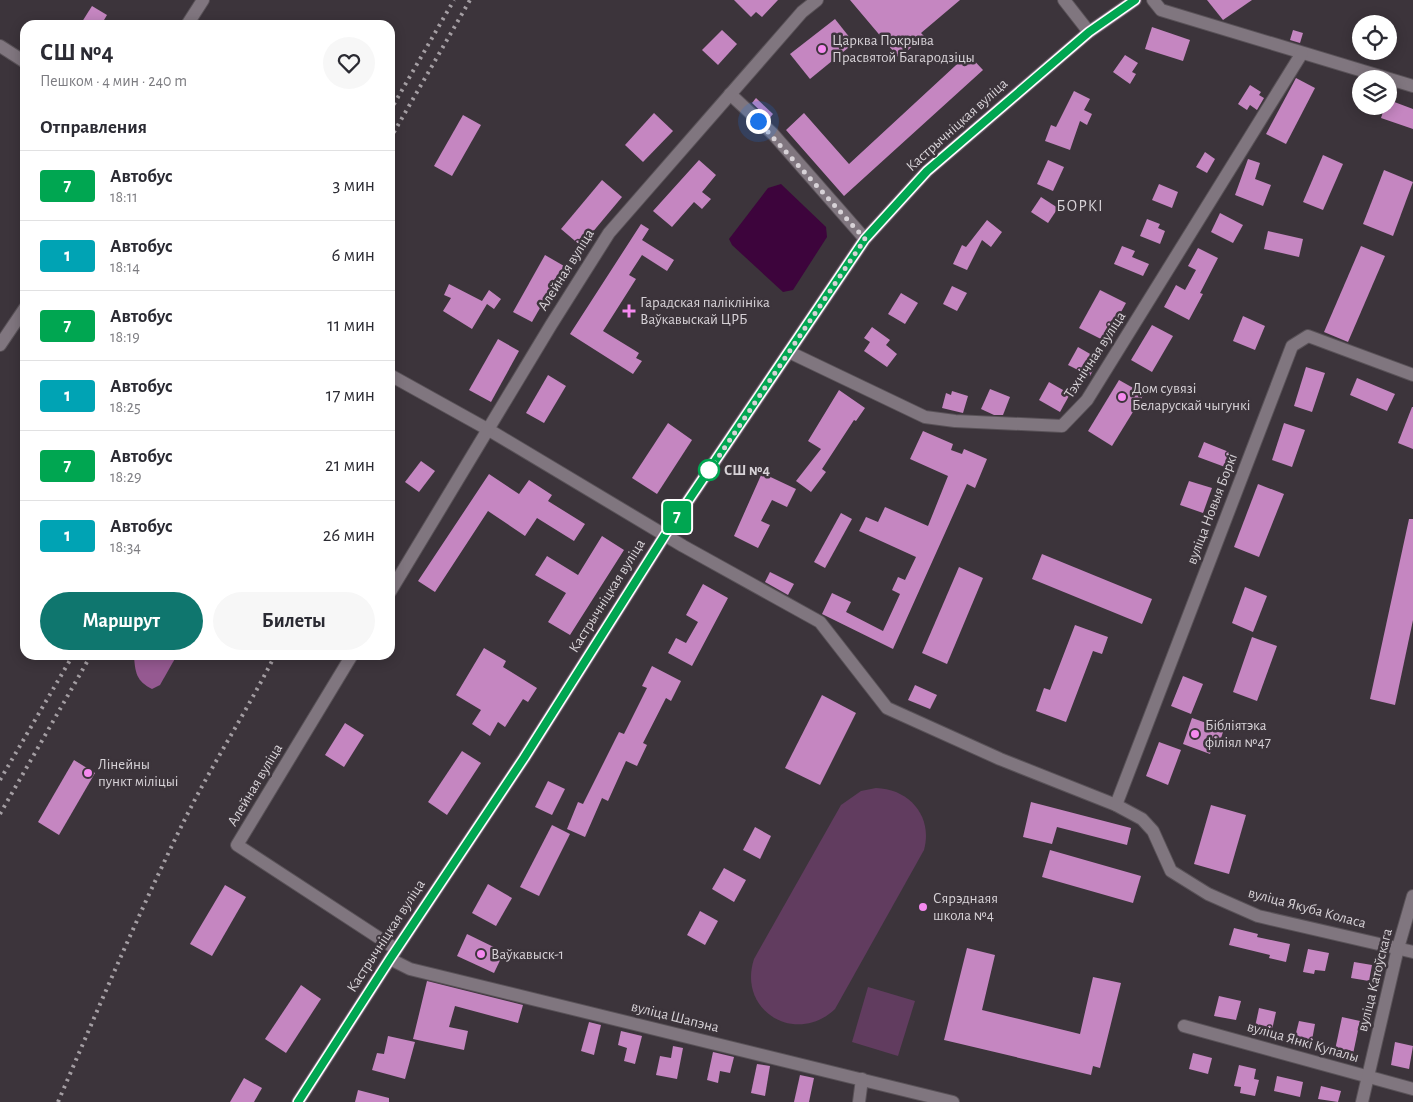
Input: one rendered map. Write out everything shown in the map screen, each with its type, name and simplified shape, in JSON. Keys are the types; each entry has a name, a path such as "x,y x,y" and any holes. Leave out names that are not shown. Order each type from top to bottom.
{"main road":[{"name":"Кастрычніцкая вуліца","path":"298,1102 393,954 524,758 665,535 865,239 927,171 1089,32 1135,0"}],"street":[{"path":"191,20 203,0"},
{"name":"Алейная вуліца","path":"395,584 551,325 609,233 802,12 817,0"},
{"path":"1064,0 1089,32"},
{"path":"1153,0 1161,10 1413,86"},
{"path":"0,46 20,59"},
{"name":"Тэхнічная вуліца","path":"789,352 925,417 955,422 1062,426 1087,400 1302,53"},
{"path":"730,94 773,134 865,239"},
{"path":"0,345 20,315"},
{"name":"вуліца Новыя Боркі","path":"1116,805 1292,346 1308,336 1413,375"},
{"path":"395,378 489,430 665,535 820,622 887,708 1000,759 1116,805"},
{"name":"Алейная вуліца","path":"349,660 237,845 393,954"},
{"name":"вуліца Якуба Коласа","path":"1116,805 1142,819 1153,831 1172,871 1208,894 1258,916 1413,952"},
{"name":"вуліца Катоўскага","path":"1362,1102 1398,948 1413,896"},
{"name":"вуліца Шапэна","path":"393,954 410,969 954,1102"},
{"name":"вуліца Янкі Купалы","path":"1184,1026 1413,1090"},
{"path":"859,1102 862,1079"}],"shaded area":[{"path":"781,184 826,227 827,237 793,290 783,292 732,245 729,239 768,188"},
{"path":"134,660 174,660 160,685 152,689 143,683 137,675"},
{"path":"876,788 899,793 909,799 916,807 922,816 925,827 924,850 835,1009 820,1020 804,1024 788,1023 774,1017 762,1007 754,994 751,978 754,959 841,805 861,791"},
{"path":"868,987 915,1001 898,1056 852,1042"}],"building":[{"path":"734,0 778,0 762,17 756,12 751,17"},
{"path":"850,0 960,0 921,33 924,36 899,58"},
{"path":"1207,0 1252,0 1223,20"},
{"path":"92,6 107,15 104,20 83,20"},
{"name":"Царква Покрыва Прасвятой Багародзіцы","path":"835,19 854,43 810,79 790,54"},
{"path":"1152,27 1190,40 1183,61 1145,49"},
{"path":"722,30 737,44 718,65 702,50"},
{"path":"1293,30 1303,33 1300,43 1290,40"},
{"path":"968,54 983,70 844,196 786,130 804,113 849,164"},
{"path":"1125,55 1138,63 1132,72 1136,74 1130,84 1113,72"},
{"path":"1296,78 1315,88 1286,144 1266,134"},
{"path":"1250,85 1261,92 1259,95 1264,98 1257,110 1250,105 1247,110 1238,104"},
{"path":"1074,91 1090,99 1084,110 1092,114 1087,125 1080,121 1070,150 1045,141 1051,125 1056,127"},
{"path":"756,98 773,114 769,119 752,103"},
{"path":"1397,103 1413,109 1413,129 1381,118 1382,115 1397,115"},
{"path":"654,113 673,131 643,162 625,145"},
{"path":"463,115 481,125 452,176 434,166"},
{"path":"1205,152 1215,159 1207,173 1196,167"},
{"path":"1323,155 1343,164 1323,210 1303,202"},
{"path":"1248,159 1260,163 1255,179 1271,185 1263,206 1235,195"},
{"path":"699,160 716,175 702,192 711,199 702,209 694,202 672,227 653,211"},
{"path":"1048,160 1064,167 1053,191 1037,184"},
{"path":"1384,170 1413,182 1393,236 1363,224"},
{"path":"602,180 622,197 581,246 561,229"},
{"path":"1159,184 1178,192 1172,208 1152,200"},
{"path":"1041,197 1058,208 1048,223 1031,212"},
{"path":"1220,213 1243,225 1233,243 1211,232"},
{"path":"1147,219 1160,224 1158,228 1165,231 1160,244 1140,236"},
{"path":"987,220 1002,232 991,247 982,240 967,270 953,264 962,245 966,247"},
{"path":"641,224 649,229 642,240 674,260 667,271 642,255 629,275 636,279 603,331 639,353 636,358 642,361 633,374 570,334"},
{"path":"1268,231 1303,239 1299,257 1264,249"},
{"path":"1122,246 1135,251 1132,257 1149,264 1143,276 1114,264"},
{"path":"1361,246 1385,256 1348,342 1324,332"},
{"path":"1198,248 1218,258 1200,293 1203,294 1189,320 1164,307 1176,285 1185,290 1196,270 1188,266"},
{"path":"545,255 564,266 532,322 513,312"},
{"path":"449,284 482,301 489,290 501,299 494,309 487,304 472,329 443,311 451,298 444,295"},
{"path":"952,286 967,293 957,311 943,304"},
{"path":"1100,290 1126,303 1105,341 1079,328"},
{"path":"901,293 918,303 905,324 888,314"},
{"path":"1243,316 1265,326 1255,350 1233,341"},
{"path":"1152,325 1173,336 1152,372 1131,360"},
{"path":"872,327 890,340 886,345 897,354 887,367 864,351 870,342 864,338"},
{"path":"498,339 519,351 491,402 469,390"},
{"path":"1078,347 1099,359 1090,376 1068,365"},
{"path":"1306,367 1325,373 1312,412 1294,406"},
{"path":"548,375 566,386 544,423 526,413"},
{"path":"1357,378 1395,394 1387,411 1350,395"},
{"path":"1119,380 1144,394 1112,446 1088,431"},
{"path":"1049,382 1070,394 1060,412 1039,400"},
{"path":"990,389 1010,397 1003,415 994,415 981,409"},
{"path":"839,390 865,408 856,421 854,420 822,469 826,472 811,492 796,481 821,449 808,441"},
{"path":"952,391 968,396 963,413 942,408 946,393 951,395"},
{"path":"1413,407 1413,449 1398,443"},
{"path":"668,423 692,440 657,494 632,478"},
{"path":"1284,423 1305,430 1292,467 1272,460"},
{"path":"923,431 953,444 951,450 962,454 964,449 987,459 975,488 967,484 893,649 822,614 832,593 851,602 846,612 883,631 900,594 892,590 898,577 905,580 916,557 859,531 866,517 878,522 885,507 928,526 948,476 910,459"},
{"path":"1204,442 1239,456 1233,470 1198,457"},
{"path":"421,461 435,471 419,492 405,482"},
{"path":"762,473 796,489 787,507 772,500 761,521 770,525 758,548 734,536"},
{"path":"489,474 519,494 529,480 552,495 548,501 585,524 574,541 537,518 525,536 488,511 435,592 418,581"},
{"path":"1189,481 1212,488 1203,513 1180,505"},
{"path":"1258,484 1284,494 1259,557 1234,547"},
{"path":"841,513 852,519 825,568 814,562"},
{"path":"1409,519 1413,519 1413,620 1395,705 1370,699"},
{"path":"602,536 624,550 570,635 548,622 566,593 535,575 547,556 578,575"},
{"path":"1042,554 1152,599 1142,624 1032,579"},
{"path":"959,567 983,578 947,664 922,653"},
{"path":"770,572 794,584 788,595 765,582"},
{"path":"703,584 728,598 692,666 668,653 676,638 686,643 698,622 686,615"},
{"path":"1245,587 1267,596 1253,632 1232,623"},
{"path":"1075,625 1108,637 1102,654 1093,651 1066,722 1036,711 1044,688 1050,690"},
{"path":"1252,637 1277,646 1257,701 1233,692"},
{"path":"484,648 506,661 503,667 537,688 528,702 523,699 505,727 498,722 490,736 472,724 481,710 456,695"},
{"path":"652,666 681,681 671,701 666,698 643,743 647,745 637,766 626,761 608,801 602,798 585,837 567,829 578,802 583,804 619,732 624,734 647,688 642,686"},
{"path":"1183,676 1203,684 1191,714 1171,706"},
{"path":"915,685 937,695 930,709 908,700"},
{"path":"822,695 856,713 820,785 785,768"},
{"path":"1192,718 1224,729 1220,741 1215,739 1210,754 1183,744"},
{"path":"345,723 364,735 344,767 325,755"},
{"path":"1159,742 1181,750 1168,785 1146,776"},
{"path":"462,751 481,763 447,815 428,802"},
{"path":"74,760 95,773 59,835 38,822"},
{"path":"548,781 565,789 552,815 535,807"},
{"path":"1031,802 1131,828 1127,845 1057,827 1052,844 1023,837"},
{"path":"1211,805 1246,815 1229,874 1194,864"},
{"path":"552,825 570,834 539,896 520,887"},
{"path":"755,827 771,836 760,859 743,850"},
{"path":"1050,850 1141,876 1133,903 1042,877"},
{"path":"724,868 746,880 734,902 712,889"},
{"path":"488,884 512,898 496,926 472,913"},
{"path":"225,885 246,897 212,956 190,944"},
{"path":"700,911 718,921 705,945 687,935"},
{"path":"1234,928 1258,934 1257,937 1290,944 1286,962 1269,958 1270,955 1229,945"},
{"name":"Ваўкавыск-1","path":"467,934 504,952 494,973 457,956"},
{"path":"967,948 995,955 982,1010 1080,1034 1093,977 1121,983 1100,1068 1093,1066 1091,1075 944,1040"},
{"path":"1308,949 1329,953 1325,971 1315,970 1314,974 1303,972"},
{"path":"1354,962 1372,965 1369,981 1351,978"},
{"path":"427,981 523,1005 518,1023 455,1006 449,1027 468,1031 464,1050 413,1039"},
{"path":"301,985 321,999 286,1053 265,1039"},
{"path":"1219,996 1241,1001 1236,1020 1214,1016"},
{"path":"1259,1008 1276,1012 1272,1030 1255,1027"},
{"path":"1342,1017 1360,1021 1353,1054 1335,1050"},
{"path":"1299,1021 1315,1024 1312,1040 1295,1037"},
{"path":"589,1022 601,1025 594,1055 581,1051"},
{"path":"621,1031 642,1036 635,1064 624,1061 627,1048 618,1045"},
{"path":"388,1036 415,1042 405,1079 372,1070 377,1053 384,1054"},
{"path":"1395,1042 1413,1046 1409,1069 1391,1065"},
{"path":"673,1046 683,1048 677,1079 656,1075 660,1056 671,1058"},
{"path":"713,1052 734,1057 730,1073 720,1071 718,1083 707,1080"},
{"path":"1193,1053 1212,1058 1208,1074 1189,1069"},
{"path":"757,1064 770,1066 765,1096 751,1093"},
{"path":"1239,1065 1256,1069 1254,1079 1259,1080 1255,1096 1240,1093 1241,1087 1234,1086"},
{"path":"800,1075 814,1078 809,1102 794,1102"},
{"path":"1277,1076 1303,1082 1300,1097 1274,1091"},
{"path":"244,1078 262,1088 254,1102 230,1102"},
{"path":"1321,1086 1341,1091 1338,1102 1318,1099"},
{"path":"358,1090 389,1098 389,1102 355,1102"}],"railway":[{"path":"395,102 454,0"},
{"path":"395,130 470,0"},
{"path":"0,780 70,660"},
{"path":"0,814 88,660"},
{"path":"58,1102 121,956 171,847 199,791 272,660"}],"bus line":[{"name":"7","path":"298,1102 390,959 524,758 665,535 865,239 927,171 1089,32 1135,0"}],"place":[{"name":"Царква Покрыва Прасвятой Багародзіцы","path":"822,49"},
{"name":"Гарадская паліклініка Ваўкавыскай ЦРБ","path":"629,311"},
{"name":"Дом сувязі Беларускай чыгункі","path":"1122,397"},
{"name":"СШ №4","path":"709,470"},
{"name":"Бібліятэка філіял №47","path":"1195,734"},
{"name":"Лінейны пункт міліцыі","path":"88,773"},
{"name":"Сярэднаяя школа №4","path":"923,907"},
{"name":"Ваўкавыск-1","path":"481,954"}],"district":[{"name":"БОРКІ","path":"1080,206"}],"route":[{"path":"709,470 707,474 742,419 865,239 773,134 758,121"}]}
